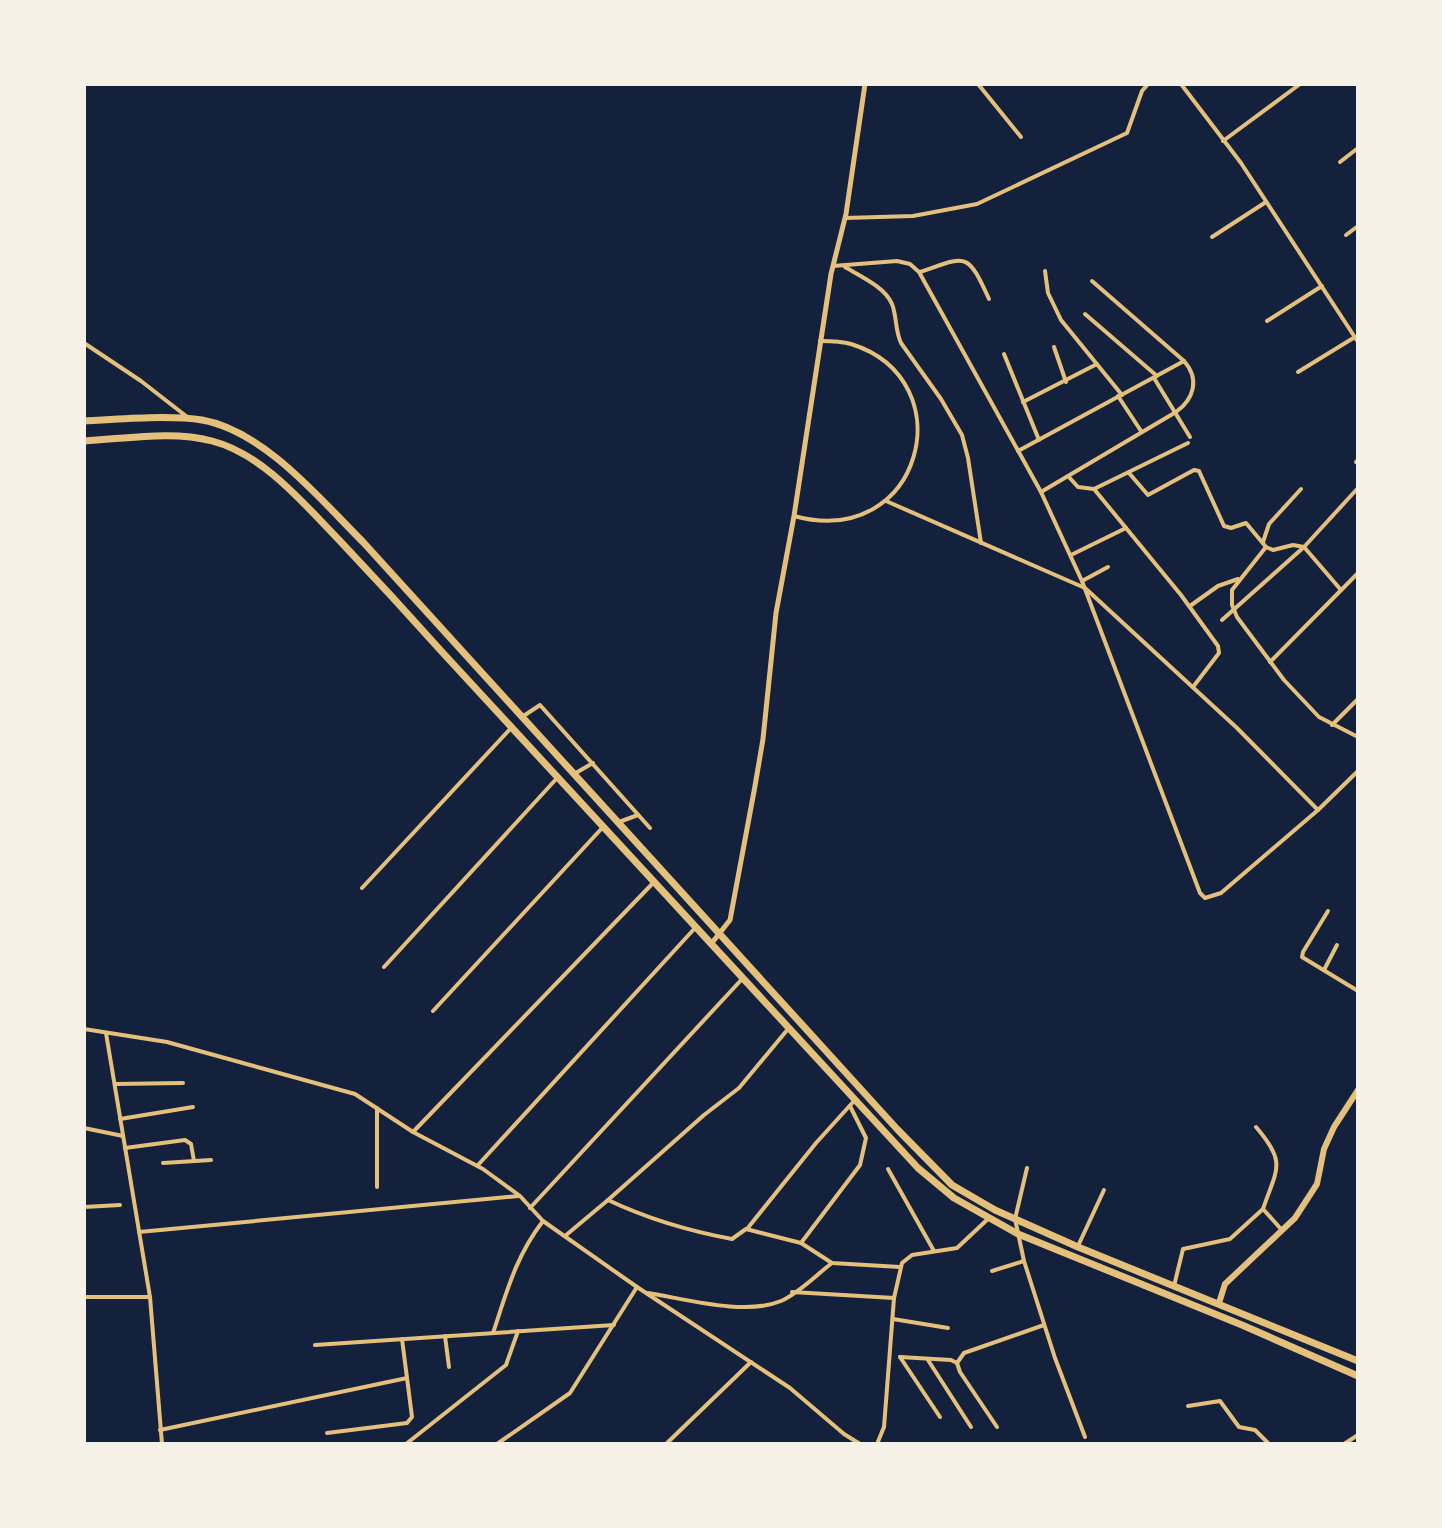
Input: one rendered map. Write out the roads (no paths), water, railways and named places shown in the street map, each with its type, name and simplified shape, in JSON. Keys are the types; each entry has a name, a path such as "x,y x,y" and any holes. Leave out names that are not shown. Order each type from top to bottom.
{"main road":[{"path":"84,421 191,420 224,427 243,436 304,482 363,542 897,1129 962,1193 1078,1247 1358,1361"},
{"path":"84,441 188,436 230,447 292,492 418,624 789,1028 853,1102 918,1168 954,1198 1018,1234 1358,1376"},
{"path":"575,796 586,786"},
{"path":"1219,1303 1225,1284 1295,1218 1317,1184 1324,1149 1340,1116 1358,1090"},
{"path":"1337,1367 1342,1355"}],"street":[{"path":"711,944 730,920 752,801 763,739 776,613 833,264 845,218 865,84"},
{"path":"978,84 1021,137"},
{"path":"845,218 913,216 977,204 1127,133 1142,91 1148,84"},
{"path":"1181,84 1266,202 1356,340 1298,372"},
{"path":"1223,141 1300,84"},
{"path":"1340,162 1358,148"},
{"path":"1212,237 1266,202"},
{"path":"1346,235 1358,226"},
{"path":"919,272 964,260 974,267 989,299"},
{"path":"833,264 897,261 910,264 919,272 1041,492 1071,555 1200,893 1205,898 1221,893 1318,810 1358,771"},
{"path":"843,265 886,294 894,309 896,332 901,343 958,427 968,458 981,543"},
{"path":"1045,271 1051,302 1120,396 1141,431"},
{"path":"1041,492 1176,412 1188,403 1192,393 1192,373 1184,361 1092,281"},
{"path":"1267,321 1323,286"},
{"path":"1085,314 1156,377 1190,437"},
{"path":"794,516 832,522 861,516 886,501 905,480 916,453 918,425 911,397 896,373 875,354 848,343 820,341"},
{"path":"84,343 141,381 191,420"},
{"path":"1054,347 1066,382"},
{"path":"1004,354 1039,440"},
{"path":"1018,451 1184,361"},
{"path":"1023,402 1097,364"},
{"path":"1068,476 1078,487 1094,489 1188,443"},
{"path":"1129,473 1148,495 1194,470 1199,471 1224,526 1231,528 1246,523 1273,550 1293,545 1304,547 1341,590"},
{"path":"1222,620 1304,547 1358,488"},
{"path":"1094,489 1190,606 1220,650 1193,687"},
{"path":"1301,489 1269,524 1264,544 1238,579 1231,595 1234,612 1270,662 1313,712 1358,737"},
{"path":"886,501 1085,588 1237,728 1318,810"},
{"path":"1071,555 1126,528"},
{"path":"1082,581 1108,567"},
{"path":"1270,662 1358,573"},
{"path":"1190,606 1218,586 1238,579"},
{"path":"1332,725 1358,699"},
{"path":"522,717 540,705 650,828"},
{"path":"362,888 512,727"},
{"path":"574,774 593,763"},
{"path":"384,967 558,777"},
{"path":"619,822 638,815"},
{"path":"433,1011 603,827"},
{"path":"413,1132 654,882"},
{"path":"1328,911 1301,955 1358,991"},
{"path":"477,1166 695,928"},
{"path":"1324,970 1337,945"},
{"path":"530,1208 743,978"},
{"path":"564,1236 739,1088 789,1028"},
{"path":"84,1029 167,1042 355,1094 413,1132 477,1166 520,1196 543,1221 790,1388 860,1444"},
{"path":"106,1033 150,1297 162,1444"},
{"path":"115,1084 183,1083"},
{"path":"608,1200 643,1216 732,1239 746,1229 853,1102 866,1138 860,1165 801,1243"},
{"path":"120,1119 193,1107"},
{"path":"377,1108 377,1187"},
{"path":"1174,1286 1183,1249 1230,1239 1263,1209 1278,1165 1270,1143 1256,1127"},
{"path":"84,1128 123,1136"},
{"path":"125,1148 185,1140 191,1144 194,1161"},
{"path":"163,1163 211,1160"},
{"path":"1027,1168 1015,1219 1018,1234 1024,1261 1085,1437"},
{"path":"888,1169 934,1251"},
{"path":"1078,1247 1104,1190"},
{"path":"139,1232 520,1196"},
{"path":"84,1207 120,1205"},
{"path":"1263,1209 1283,1231"},
{"path":"877,1444 884,1427 894,1298 900,1267 912,1255 957,1248 989,1218"},
{"path":"493,1333 519,1257 543,1221"},
{"path":"746,1229 801,1243 832,1263 900,1267"},
{"path":"992,1271 1024,1261"},
{"path":"645,1292 738,1307 781,1301 832,1263"},
{"path":"497,1444 570,1393 637,1287"},
{"path":"792,1292 894,1298"},
{"path":"84,1297 150,1297"},
{"path":"893,1319 948,1328"},
{"path":"957,1363 964,1353 1045,1324"},
{"path":"315,1345 614,1325"},
{"path":"406,1444 506,1365 518,1331"},
{"path":"445,1336 449,1367"},
{"path":"327,1433 407,1423 412,1417 402,1339"},
{"path":"891,1355 957,1363 997,1427"},
{"path":"900,1357 940,1417"},
{"path":"928,1360 971,1427"},
{"path":"666,1444 751,1362"},
{"path":"160,1430 407,1378"},
{"path":"1188,1406 1220,1401 1239,1427 1255,1430 1269,1444"},
{"path":"1344,1444 1358,1435"}]}
